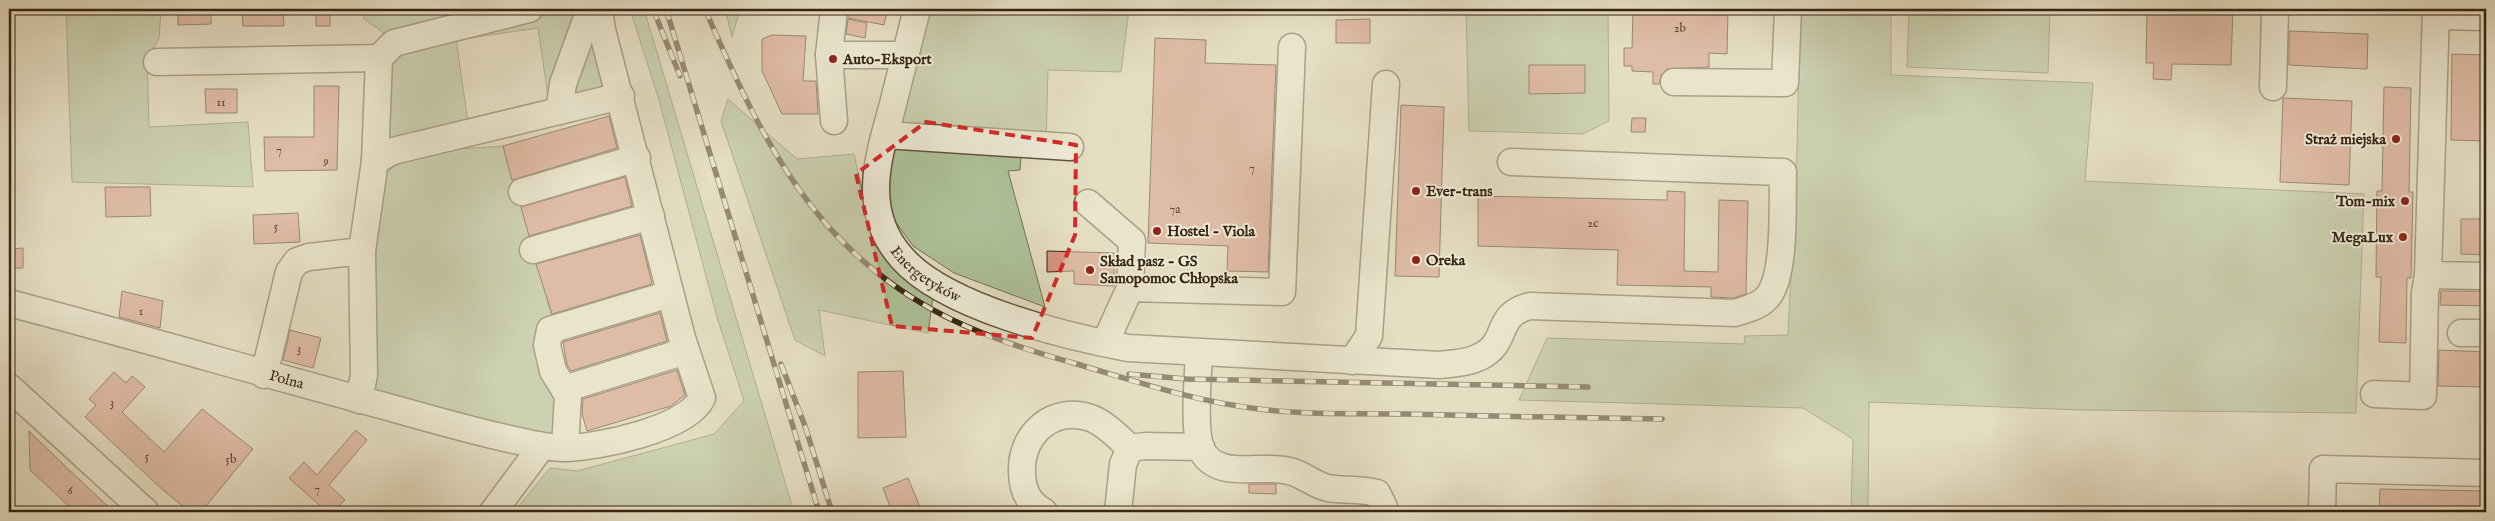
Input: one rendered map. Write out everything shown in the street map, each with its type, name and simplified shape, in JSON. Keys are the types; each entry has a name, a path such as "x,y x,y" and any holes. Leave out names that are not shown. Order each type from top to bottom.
{"street":[{"path":"360,400 364,375 362,251 375,161 379,58 394,43 529,9"},
{"path":"559,111 563,84 590,9"},
{"path":"553,447 625,438 652,430 697,407 702,398 670,294 637,158 602,30 599,9"},
{"path":"834,9 829,55 834,121"},
{"name":"Energetyków","path":"917,9 877,173 877,209 888,238 912,268 929,280 973,304 1013,319 1105,343 1199,353 1440,365 1470,362 1486,354 1500,337 1504,322 1516,310 1530,306 1735,313 1756,306 1769,296 1778,277 1783,172 1511,162"},
{"path":"1674,82 1785,83 1788,9"},
{"path":"2273,87 2275,9"},
{"path":"2374,394 2424,396 2425,293 2428,275 2436,12 2486,17"},
{"path":"1130,288 1282,292 1292,47"},
{"path":"829,55 905,55"},
{"path":"157,62 379,58"},
{"path":"1352,361 1369,336 1386,84"},
{"path":"375,161 393,151 620,96"},
{"path":"885,135 1070,147"},
{"path":"522,192 637,158"},
{"path":"1088,203 1132,241 1130,288 1105,343"},
{"path":"534,250 651,216"},
{"path":"264,375 290,272 297,261 309,257 362,251"},
{"path":"2428,275 2486,276"},
{"path":"493,512 553,447 569,404 564,389 553,371 547,345 550,330 670,294"},
{"name":"Polna","path":"9,303 264,375 476,431 553,447"},
{"path":"564,389 686,351"},
{"path":"1199,353 1197,414 1201,447 1206,457 1217,465 1230,469 1264,468 1290,471 1328,488 1363,489 1377,493 1384,507 1384,512"},
{"path":"9,387 146,512"},
{"path":"1044,512 1028,499 1022,482 1022,461 1029,440 1043,424 1049,420 1067,416 1091,418 1107,426 1130,448"},
{"path":"1130,448 1145,446 1201,447"},
{"path":"1118,512 1123,464 1130,448"},
{"path":"2322,512 2323,469 2486,474"}],"highlighted area":[{"path":"926,122 1076,145 1075,235 1032,338 892,326 856,174"}],"green space":[{"path":"66,9 161,9 159,39 147,57 149,127 248,122 253,187 72,182"},
{"path":"363,9 510,9 388,36 364,19"},
{"path":"551,9 588,9 606,86 550,110 538,28 456,40 468,122 388,147 389,59 412,45"},
{"path":"630,9 644,9 794,512 514,512 550,468 577,471 714,434 744,401 717,317 659,100"},
{"path":"725,9 740,9 732,37"},
{"path":"928,9 1129,9 1121,72 1048,70 1046,141 900,126"},
{"path":"1466,9 1608,9 1609,121 1583,134 1469,131"},
{"path":"1800,9 1891,9 1891,75 2093,83 2085,181 2364,194 2356,413 2081,410 1869,402 1868,512 1851,512 1853,439 1803,408 1519,400 1547,338 1744,344 1745,336 1788,335 1797,150"},
{"path":"1909,9 2050,9 2048,73 1907,67"},
{"path":"728,99 797,159 854,154 874,244 933,297 928,333 819,310 825,356 795,340 721,121"},
{"path":"503,146 542,277 646,246 650,269 547,301 556,333 560,366 558,433 529,436 373,393 370,246 378,184 397,162 443,150"},
{"path":"894,147 1021,155 1020,170 1008,171 1045,307 954,273 913,246 892,217 886,176"}],"building":[{"path":"178,9 211,9 211,24 178,25"},
{"path":"242,9 283,9 284,26 243,26"},
{"path":"316,9 330,9 330,26 316,26"},
{"path":"849,9 888,9 884,25 848,18"},
{"path":"1633,9 1728,9 1727,54 1709,53 1709,67 1667,69 1661,75 1659,84 1653,84 1653,72 1632,71 1632,66 1624,66 1624,48 1632,48"},
{"path":"2147,9 2233,9 2231,65 2172,64 2171,80 2153,79 2154,63 2146,63"},
{"path":"848,19 867,23 865,38 846,34"},
{"path":"1370,19 1370,43 1336,43 1336,20"},
{"path":"2289,31 2368,34 2367,69 2289,65"},
{"path":"772,35 806,36 803,81 816,81 818,114 782,114 762,71 762,39"},
{"path":"1155,38 1206,40 1205,63 1276,65 1268,272 1227,271 1228,246 1148,243"},
{"path":"2452,54 2486,55 2486,141 2451,140"},
{"path":"1529,65 1585,65 1585,93 1529,94"},
{"path":"314,86 339,86 337,170 265,171 264,137 314,137"},
{"path":"2384,87 2411,88 2409,192 2413,192 2411,278 2407,278 2406,343 2379,342 2381,277 2376,277 2377,191 2382,191"},
{"path":"205,89 237,89 237,113 206,113"},
{"path":"2283,98 2352,101 2349,185 2280,182"},
{"path":"1401,105 1444,107 1439,277 1395,276"},
{"path":"609,116 617,148 512,180 503,146"},
{"path":"1632,118 1646,118 1645,132 1631,132"},
{"path":"625,177 632,206 529,236 521,207"},
{"path":"105,187 150,187 151,216 106,217"},
{"path":"1667,191 1685,192 1684,271 1718,272 1719,200 1748,201 1746,294 1733,298 1711,297 1711,287 1617,285 1618,250 1478,246 1478,196 1667,200"},
{"path":"298,213 300,242 254,244 253,215"},
{"path":"2461,219 2486,219 2486,255 2461,254"},
{"path":"640,235 652,284 552,314 536,264"},
{"path":"23,248 23,268 9,268 9,249"},
{"path":"1047,251 1114,253 1114,286 1074,284 1074,271 1047,272"},
{"path":"122,291 163,301 160,328 119,317"},
{"path":"2441,291 2486,291 2486,306 2440,305"},
{"path":"660,313 667,341 571,371 567,365 563,342"},
{"path":"290,330 321,338 313,368 283,360"},
{"path":"2439,350 2486,352 2486,387 2438,386"},
{"path":"677,370 685,395 671,406 587,431 582,414 583,399"},
{"path":"903,371 906,437 858,438 858,372"},
{"path":"114,372 126,383 132,376 145,387 122,412 164,452 202,409 253,449 201,512 190,512 164,491 85,417 96,405 89,399"},
{"path":"356,430 367,440 329,485 345,500 333,512 327,512 289,478 304,462 317,475"},
{"path":"29,431 114,512 75,512 30,470"},
{"path":"908,478 922,512 892,512 883,488"},
{"path":"1249,484 1276,484 1276,494 1249,493"},
{"path":"2380,489 2486,491 2486,512 2379,512"}],"railway":[{"path":"653,9 680,76"},
{"path":"666,9 819,512"},
{"path":"705,9 746,100 762,130 797,186 817,213 865,263 892,284 920,303 979,332 1043,354 1167,391 1213,402 1259,409 1314,413 1662,419"},
{"path":"781,364 805,426 832,512"},
{"path":"1129,374 1186,379 1588,387"}],"place":[{"name":"Auto-Eksport","path":"833,59"},
{"name":"Straż miejska","path":"2396,139"},
{"name":"Ever-trans","path":"1416,191"},
{"name":"Tom-mix","path":"2405,201"},
{"name":"Hostel - Viola","path":"1157,231"},
{"name":"MegaLux","path":"2403,237"},
{"name":"Oreka","path":"1416,260"},
{"name":"Skład pasz - GS Samopomoc Chłopska","path":"1090,270"}]}
